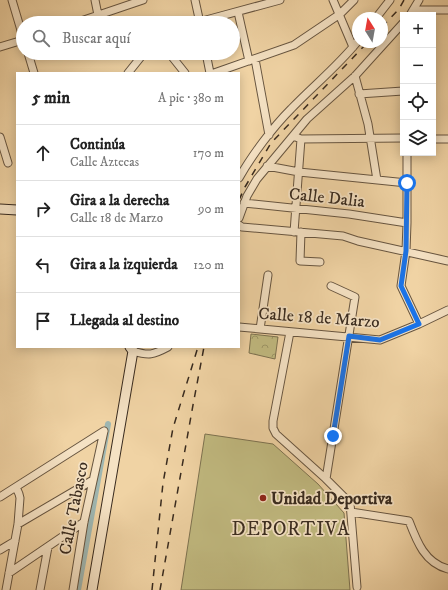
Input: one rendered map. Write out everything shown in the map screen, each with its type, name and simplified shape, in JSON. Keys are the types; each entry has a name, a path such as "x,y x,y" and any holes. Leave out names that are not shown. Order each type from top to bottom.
{"street":[{"path":"12,0 17,16"},
{"path":"95,0 98,15"},
{"path":"95,16 143,0"},
{"path":"196,0 197,16"},
{"path":"222,16 280,0"},
{"path":"333,0 352,36"},
{"path":"217,72 294,45 340,14 354,0"},
{"path":"381,12 390,0"},
{"path":"412,12 419,0"},
{"path":"412,12 448,10"},
{"path":"238,12 239,16"},
{"path":"240,19 252,60 269,135"},
{"path":"240,215 244,203 257,179 267,166 307,119 355,76 400,26"},
{"path":"0,47 16,41"},
{"path":"240,177 269,135 290,109 321,81 352,48"},
{"path":"30,60 34,72"},
{"path":"129,72 138,60"},
{"path":"174,60 183,72"},
{"path":"207,60 210,72"},
{"path":"355,76 368,124 376,180"},
{"path":"359,94 400,91"},
{"path":"0,136 8,163"},
{"path":"293,136 301,139 400,138"},
{"path":"301,139 296,209 300,261 320,262"},
{"path":"436,139 448,139"},
{"path":"407,156 406,251 401,286 419,324"},
{"path":"267,166 298,172 407,183"},
{"name":"Calle Dalia","path":"244,203 364,216 407,223"},
{"path":"0,208 16,210"},
{"path":"240,226 342,236 448,261"},
{"path":"260,329 268,275"},
{"path":"326,479 355,297 331,286"},
{"name":"Calle 18 de Marzo","path":"240,327 380,340 448,310"},
{"path":"290,332 273,421 273,428 276,434 350,503 357,587"},
{"path":"92,590 132,349 147,355 162,351 166,348"},
{"name":"Calle Tabasco","path":"16,487 104,431 84,522 73,590"},
{"path":"18,524 93,480"},
{"path":"0,497 16,487 20,494 15,542 9,573 4,589"},
{"path":"351,512 409,522 423,552 438,566 448,569"},
{"path":"9,573 84,522"},
{"path":"0,550 15,542"},
{"path":"40,590 48,547"}],"green space":[{"path":"251,334 278,337 275,359 249,353"},
{"name":"Unidad Deportiva","path":"205,434 273,444 318,484 344,513 350,590 181,590"}],"waterway":[{"path":"78,590 108,424"}],"railway":[{"path":"388,21 399,9 404,0"},
{"path":"240,198 271,143 362,48"},
{"path":"152,590 163,483 173,428 198,348"},
{"path":"160,590 204,348"}],"place":[{"name":"Unidad Deportiva","path":"263,498"}],"district":[{"name":"DEPORTIVA","path":"291,528"}],"route":[{"path":"333,436 349,336 380,340 419,324 401,286 406,251 407,183"}]}
